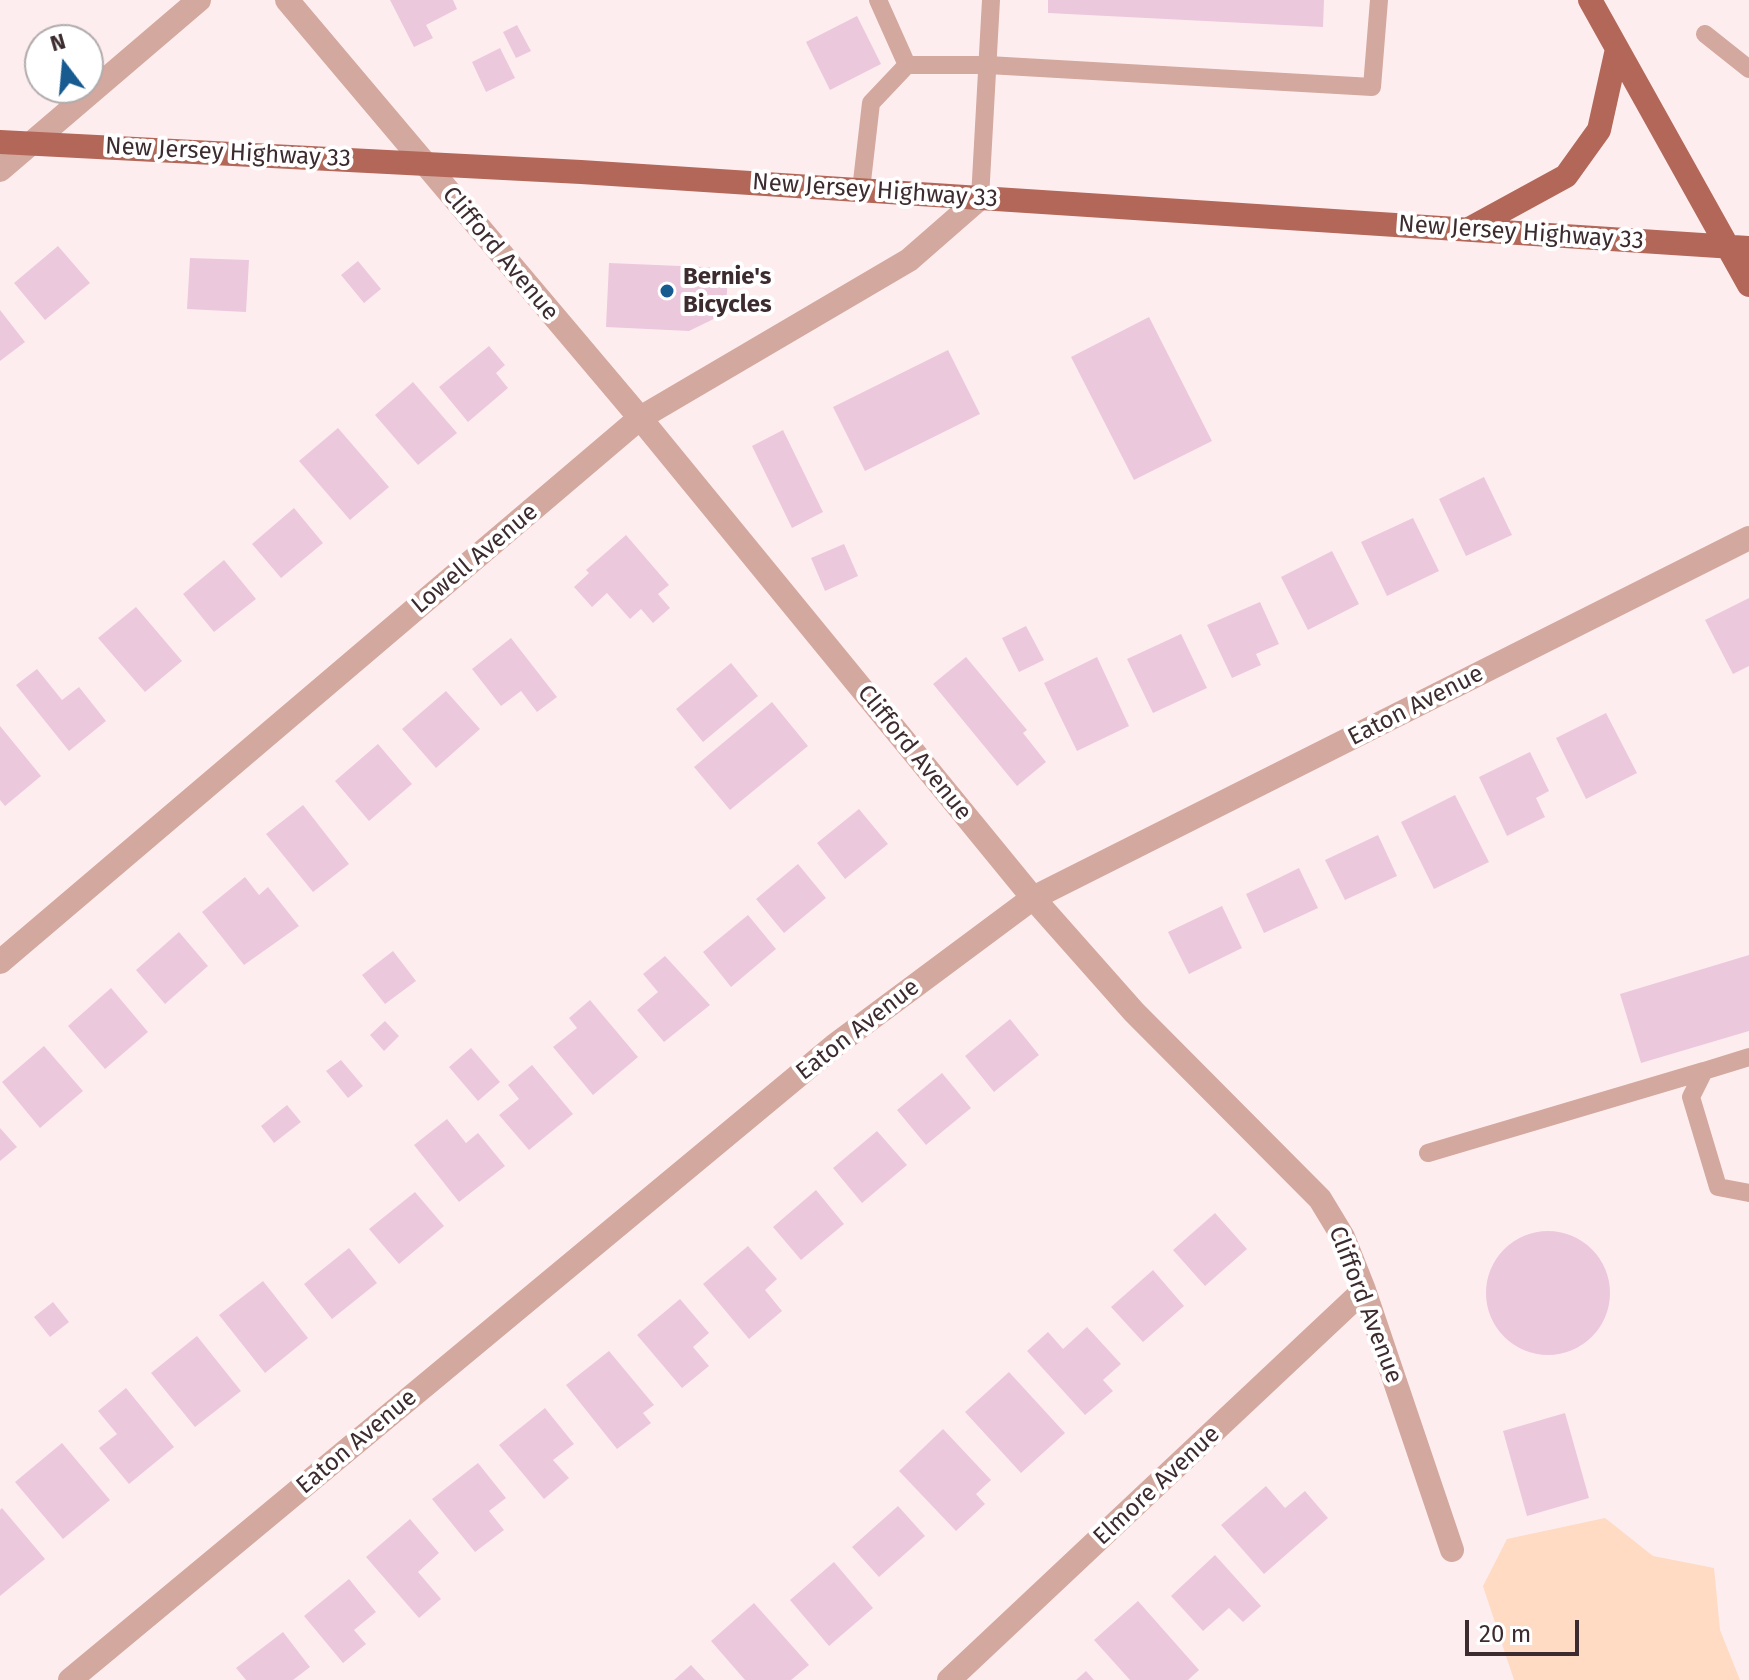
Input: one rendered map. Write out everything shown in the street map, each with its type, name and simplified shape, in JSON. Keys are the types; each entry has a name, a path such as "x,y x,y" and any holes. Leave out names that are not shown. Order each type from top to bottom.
{"main road":[{"path":"1590,0 1738,247 1749,285"},
{"path":"1468,229 1566,176 1599,130 1617,49"},
{"name":"New Jersey Highway 33","path":"0,142 424,163 1738,247"}],"street":[{"path":"0,170 199,0"},
{"name":"Clifford Avenue","path":"287,0 640,418 1033,898 1134,1012 1320,1199 1343,1237 1364,1290 1452,1550"},
{"name":"Lowell Avenue","path":"0,962 640,418 909,260 980,198"},
{"name":"Eaton Avenue","path":"70,1680 834,1046 1033,898 1749,538"},
{"name":"Elmore Avenue","path":"949,1680 1364,1290"}],"lane":[{"path":"878,0 907,65"},
{"path":"861,190 871,103 907,65 988,65 1372,87 1379,0"},
{"path":"980,198 991,9"},
{"path":"1705,34 1749,69"},
{"path":"1428,1153 1749,1057"},
{"path":"1704,1071 1691,1097 1718,1187 1749,1193"}],"shaded area":[{"path":"1605,1518 1653,1556 1714,1568 1720,1630 1740,1680 1514,1680 1483,1586 1507,1539"}],"building":[{"path":"390,0 453,0 457,9 426,25 433,38 414,47"},
{"path":"1048,0 1324,0 1323,27 1048,13"},
{"path":"857,16 881,64 830,90 806,42"},
{"path":"517,25 531,51 516,58 503,32"},
{"path":"500,48 515,78 486,92 472,62"},
{"path":"58,246 90,283 45,320 14,283"},
{"path":"190,258 249,260 246,312 187,309"},
{"path":"358,261 381,289 364,303 341,275"},
{"name":"Bernie's Bicycles","path":"609,263 728,268 726,313 689,331 606,327"},
{"path":"0,310 25,342 0,361"},
{"path":"1149,317 1212,441 1134,480 1071,357"},
{"path":"489,346 505,365 496,373 508,388 468,422 439,387"},
{"path":"948,350 980,414 865,471 833,407"},
{"path":"413,382 457,433 418,465 375,415"},
{"path":"338,428 389,487 350,520 299,461"},
{"path":"783,430 823,512 792,528 752,446"},
{"path":"1484,477 1512,535 1466,556 1439,499"},
{"path":"294,508 323,543 281,578 252,544"},
{"path":"1413,518 1439,571 1387,596 1361,542"},
{"path":"626,535 669,585 658,594 670,608 653,623 641,609 630,619 607,593 592,607 574,587 589,573 586,570"},
{"path":"844,544 858,576 825,591 811,558"},
{"path":"1332,551 1359,604 1308,630 1281,577"},
{"path":"224,560 256,599 214,632 183,594"},
{"path":"1749,598 1749,666 1733,674 1705,620"},
{"path":"1260,602 1279,644 1256,654 1261,665 1232,678 1207,625"},
{"path":"136,607 182,661 145,692 98,638"},
{"path":"1026,626 1044,660 1019,672 1002,638"},
{"path":"1181,634 1207,688 1153,713 1127,659"},
{"path":"511,638 557,697 537,712 521,691 501,706 472,669"},
{"path":"966,657 1027,730 1023,733 1046,762 1017,786 933,684"},
{"path":"1097,657 1129,726 1077,751 1044,683"},
{"path":"731,663 758,696 703,742 676,709"},
{"path":"37,669 62,700 79,687 106,721 69,751 16,685"},
{"path":"446,691 480,729 436,768 402,729"},
{"path":"772,702 808,746 730,810 694,767"},
{"path":"1606,713 1637,773 1586,799 1556,738"},
{"path":"0,726 41,776 5,806 0,800"},
{"path":"378,744 412,784 369,821 335,781"},
{"path":"1530,752 1549,791 1536,798 1545,817 1507,836 1479,777"},
{"path":"1455,795 1489,862 1434,889 1401,822"},
{"path":"303,805 349,864 313,892 266,834"},
{"path":"859,809 888,844 845,879 817,843"},
{"path":"1378,835 1397,876 1345,900 1325,860"},
{"path":"798,864 826,898 784,933 756,899"},
{"path":"1299,868 1318,908 1264,933 1246,894"},
{"path":"245,877 259,895 268,887 299,926 244,965 202,912"},
{"path":"1222,906 1242,948 1189,974 1168,932"},
{"path":"748,915 776,949 731,987 703,952"},
{"path":"179,932 208,966 165,1004 136,970"},
{"path":"393,951 416,981 385,1004 362,975"},
{"path":"1749,955 1749,1031 1641,1063 1620,994"},
{"path":"665,956 710,1005 664,1042 637,1010 658,992 643,974"},
{"path":"111,988 148,1032 105,1069 68,1026"},
{"path":"590,1000 638,1057 593,1095 553,1047 577,1028 569,1018"},
{"path":"1010,1019 1039,1055 994,1092 965,1056"},
{"path":"385,1021 399,1036 384,1051 370,1035"},
{"path":"44,1046 83,1091 40,1128 2,1082"},
{"path":"471,1048 500,1082 478,1101 449,1067"},
{"path":"341,1060 363,1086 348,1098 326,1071"},
{"path":"532,1065 573,1114 529,1150 499,1115 519,1099 508,1085"},
{"path":"942,1073 971,1108 926,1145 897,1110"},
{"path":"287,1105 301,1122 274,1143 261,1126"},
{"path":"447,1119 466,1143 478,1133 505,1166 459,1202 414,1145"},
{"path":"0,1128 17,1147 0,1161"},
{"path":"877,1131 907,1165 862,1203 833,1168"},
{"path":"816,1190 844,1224 801,1260 773,1227"},
{"path":"415,1192 444,1226 399,1264 369,1229"},
{"path":"1215,1213 1247,1249 1205,1286 1173,1250"},
{"path":"1548,1231 1572,1235 1592,1249 1606,1269 1610,1293 1606,1317 1592,1337 1572,1351 1548,1355 1524,1351 1504,1337 1490,1317 1486,1293 1490,1269 1504,1249 1524,1235"},
{"path":"748,1246 777,1279 765,1290 782,1311 749,1339 703,1284"},
{"path":"349,1248 377,1283 332,1319 304,1284"},
{"path":"1153,1270 1184,1306 1143,1342 1111,1307"},
{"path":"263,1281 308,1338 265,1373 219,1315"},
{"path":"680,1299 709,1333 693,1347 709,1366 682,1388 637,1335"},
{"path":"53,1302 69,1322 50,1337 34,1317"},
{"path":"1087,1327 1121,1364 1103,1380 1113,1391 1085,1415 1027,1351 1048,1332 1063,1349"},
{"path":"197,1336 241,1391 195,1427 151,1373"},
{"path":"609,1351 654,1405 643,1413 651,1423 617,1449 566,1385"},
{"path":"1009,1372 1065,1433 1021,1473 965,1412"},
{"path":"126,1388 174,1447 129,1484 99,1448 117,1434 98,1411"},
{"path":"545,1408 574,1444 553,1460 569,1478 544,1499 499,1445"},
{"path":"1565,1413 1589,1498 1527,1516 1503,1431"},
{"path":"943,1429 991,1480 976,1494 985,1504 956,1531 899,1471"},
{"path":"62,1443 110,1500 63,1539 15,1482"},
{"path":"478,1463 506,1498 489,1511 504,1530 475,1552 432,1499"},
{"path":"1266,1486 1285,1508 1305,1491 1328,1518 1264,1574 1221,1525"},
{"path":"898,1506 925,1536 879,1577 852,1547"},
{"path":"2,1508 45,1559 0,1596 0,1510"},
{"path":"410,1519 439,1553 418,1572 441,1599 419,1618 366,1557"},
{"path":"1215,1555 1261,1606 1243,1622 1229,1608 1203,1631 1171,1596"},
{"path":"834,1562 873,1608 829,1646 790,1600"},
{"path":"349,1579 376,1612 354,1630 366,1644 343,1663 304,1616"},
{"path":"1138,1601 1199,1670 1188,1680 1130,1680 1094,1640"},
{"path":"754,1603 809,1665 791,1680 745,1680 711,1641"},
{"path":"283,1632 310,1667 293,1680 246,1680 236,1668"},
{"path":"691,1665 705,1680 674,1680"},
{"path":"1086,1671 1094,1680 1076,1680"}],"place":[{"name":"Bernie's Bicycles","path":"667,291"}]}
